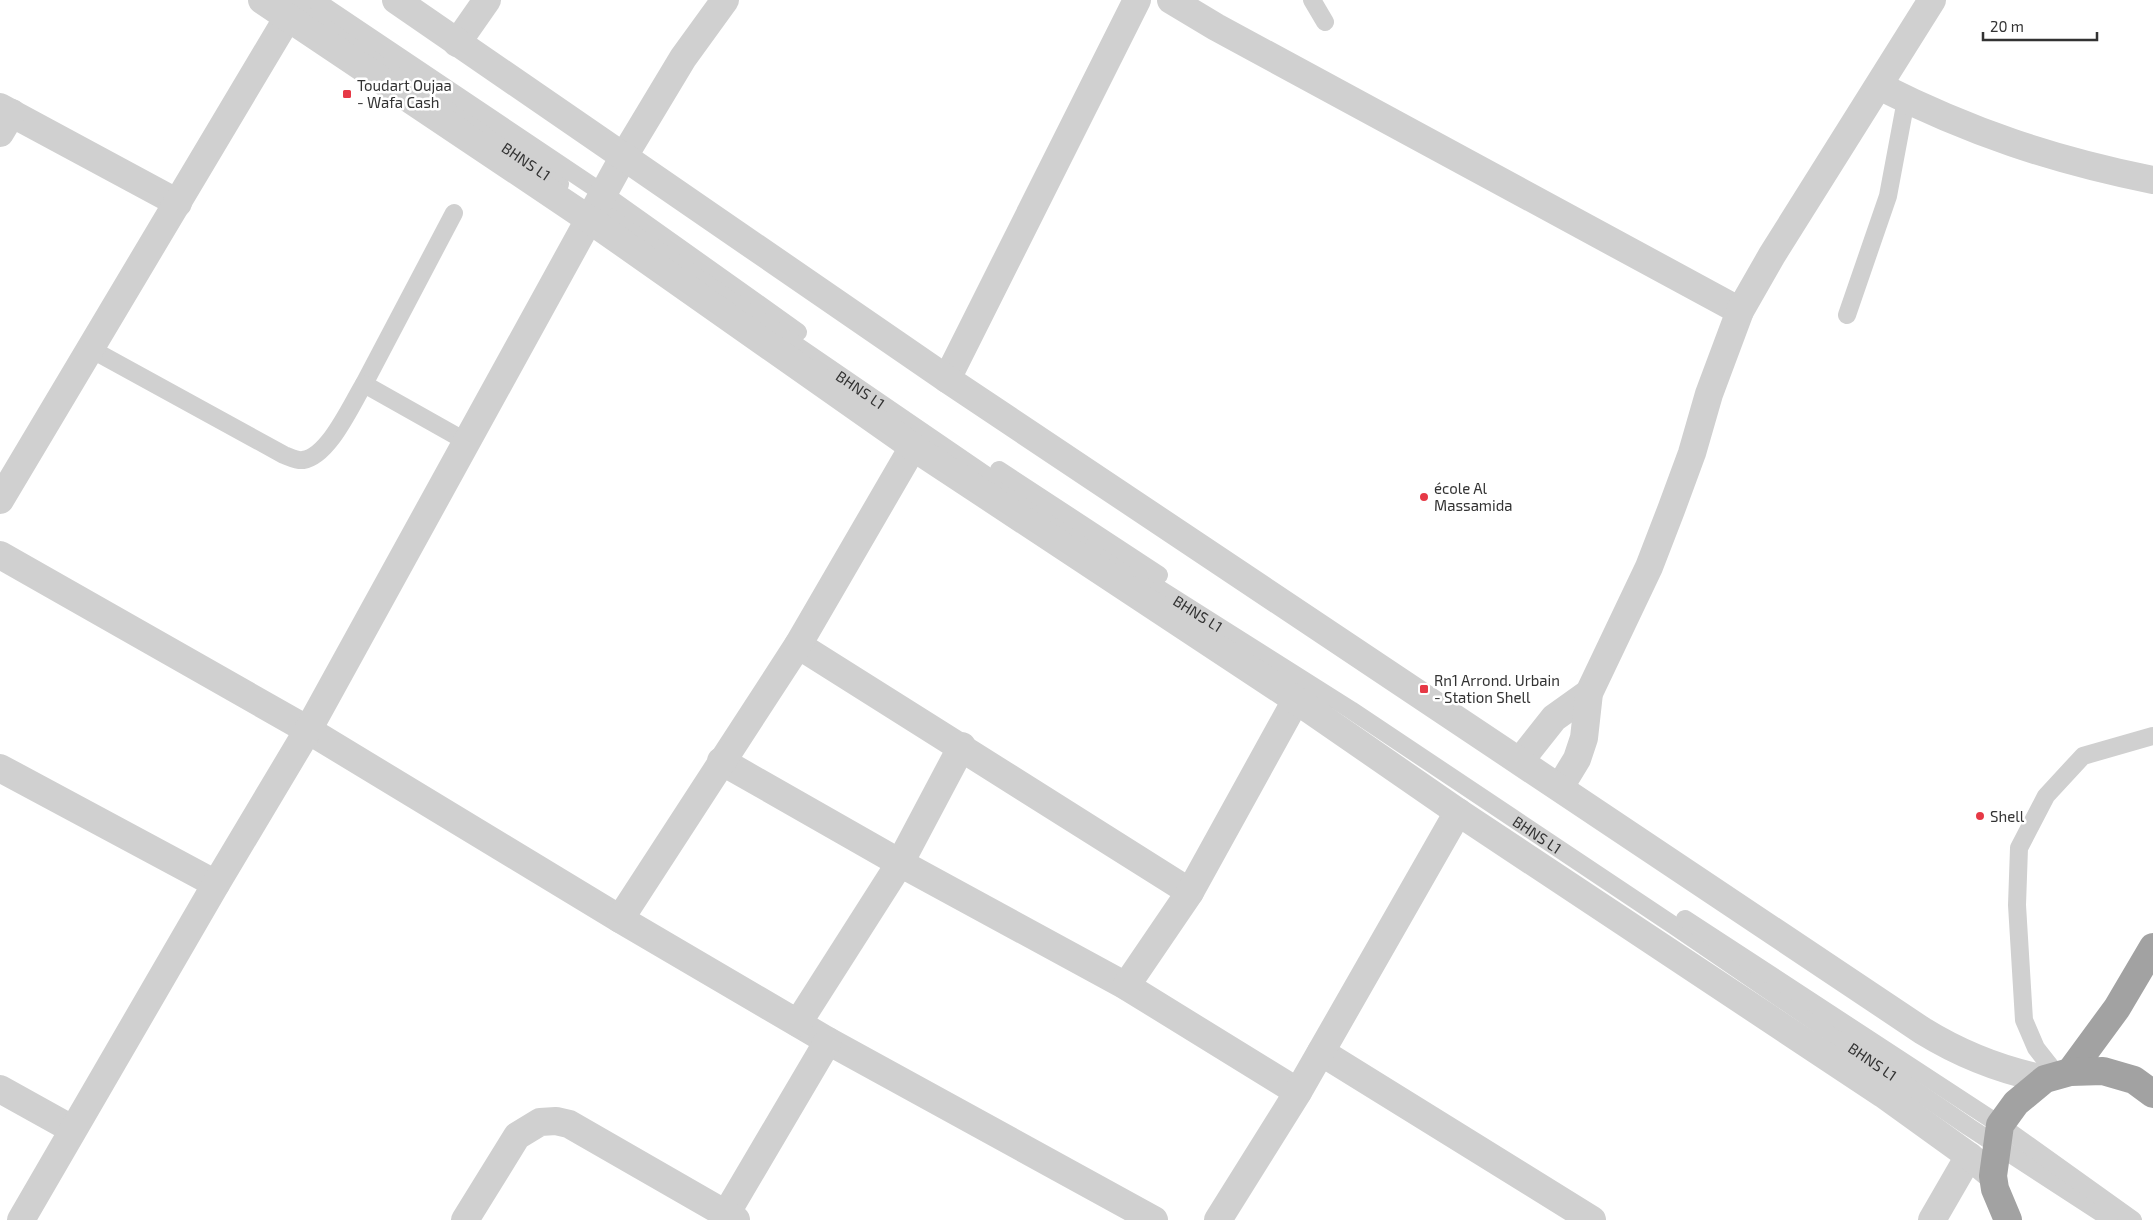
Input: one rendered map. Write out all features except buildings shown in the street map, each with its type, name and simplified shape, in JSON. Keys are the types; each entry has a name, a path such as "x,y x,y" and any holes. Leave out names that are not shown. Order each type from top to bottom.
{"highway":[{"path":"2006,1219 1994,1189 1993,1176 1999,1135 2016,1103 2058,1076 2117,1008 2153,947"},
{"path":"2058,1076 2103,1071 2134,1080 2153,1094"}],"street":[{"path":"262,0 289,9 596,207 913,447 1296,700 1458,812 1883,1094 1969,1156 1993,1176"},
{"path":"396,0 947,379 1951,1048 1981,1062 2013,1072 2058,1076"},
{"path":"457,43 487,0"},
{"path":"21,1220 72,1129 308,730 624,156 683,58 725,0"},
{"path":"947,379 1137,0"},
{"path":"1171,0 1225,32 1740,310"},
{"path":"1560,787 1577,759 1584,738 1589,693 1649,567 1671,510 1692,453 1709,394 1740,310 1772,255 1932,0"},
{"path":"0,500 89,348 178,203 289,9"},
{"path":"1878,86 1940,116 2002,141 2067,161 2153,180"},
{"path":"4,118 178,203"},
{"path":"620,919 798,645 913,447"},
{"path":"0,555 308,730 620,919 828,1041 1154,1220"},
{"path":"798,645 962,746 1190,892"},
{"path":"1520,760 1554,718 1589,693"},
{"path":"1126,986 1190,892 1296,700"},
{"path":"798,1023 900,863 962,746"},
{"path":"721,761 900,863 1126,986 1298,1092"},
{"path":"0,768 216,884"},
{"path":"1218,1220 1298,1092 1458,812"},
{"path":"465,1220 517,1136 540,1122 556,1121 569,1124 731,1217 828,1041"},
{"path":"1321,1052 1592,1220"},
{"path":"0,1089 72,1129"},
{"path":"1932,1220 1969,1156"}],"lane":[{"name":"BHNS L1","path":"315,0 596,207 921,419 1999,1135 2133,1220"},
{"path":"1312,0 1326,22"},
{"path":"1847,315 1888,196 1906,100"},
{"path":"89,348 284,455 301,460 314,456 326,445 364,384 454,214"},
{"path":"364,384 467,442"},
{"path":"2058,1076 2036,1048 2024,1020 2017,905 2019,848 2046,796 2083,756 2153,736"},
{"name":"BHNS L1","path":"1999,1135 2112,1220"}],"place":[{"name":"Toudart Oujaa - Wafa Cash","path":"347,94"},
{"name":"école Al Massamida","path":"1424,497"},
{"name":"Rn1 Arrond. Urbain - Station Shell","path":"1424,689"},
{"name":"Shell","path":"1980,816"}]}
